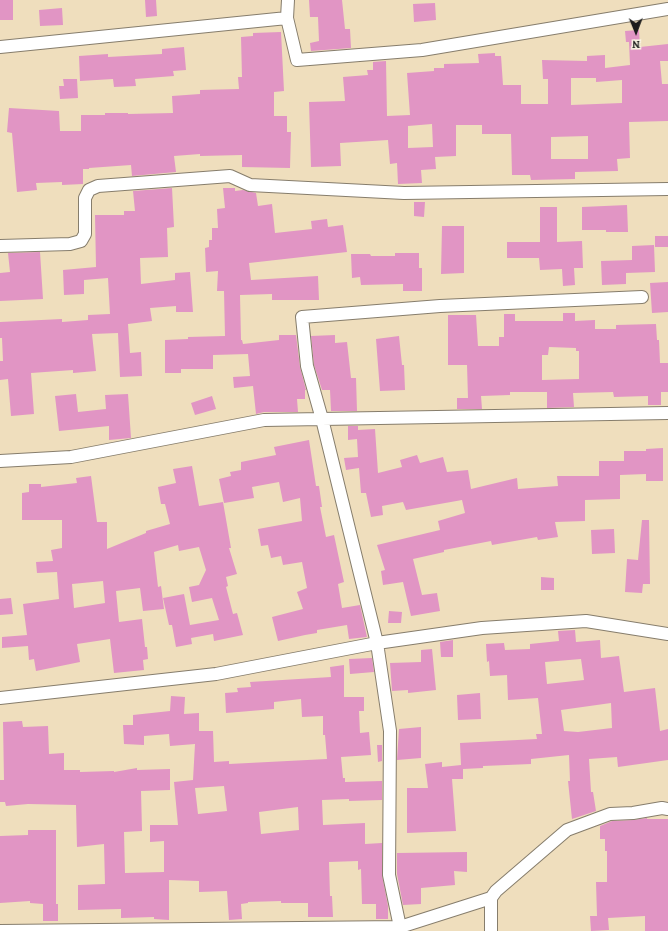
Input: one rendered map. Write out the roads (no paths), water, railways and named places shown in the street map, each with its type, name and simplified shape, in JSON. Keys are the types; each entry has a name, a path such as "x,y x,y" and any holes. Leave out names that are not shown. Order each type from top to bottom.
{"street":[{"path":"288,0 287,18 297,60 422,50 668,8"},
{"path":"0,47 287,18"},
{"path":"0,246 70,244 81,241 85,234 85,198 89,190 98,186 230,176 250,185 404,193 668,189"},
{"path":"400,927 389,875 390,731 377,643 322,419 307,366 302,317 440,306 642,297"},
{"path":"0,461 70,457 264,420 668,413"},
{"path":"0,698 216,674 377,643 482,628 586,621 668,634"},
{"path":"491,931 491,898 496,891 567,830 610,814 633,814 668,808"},
{"path":"0,931 400,927 491,898"}]}
